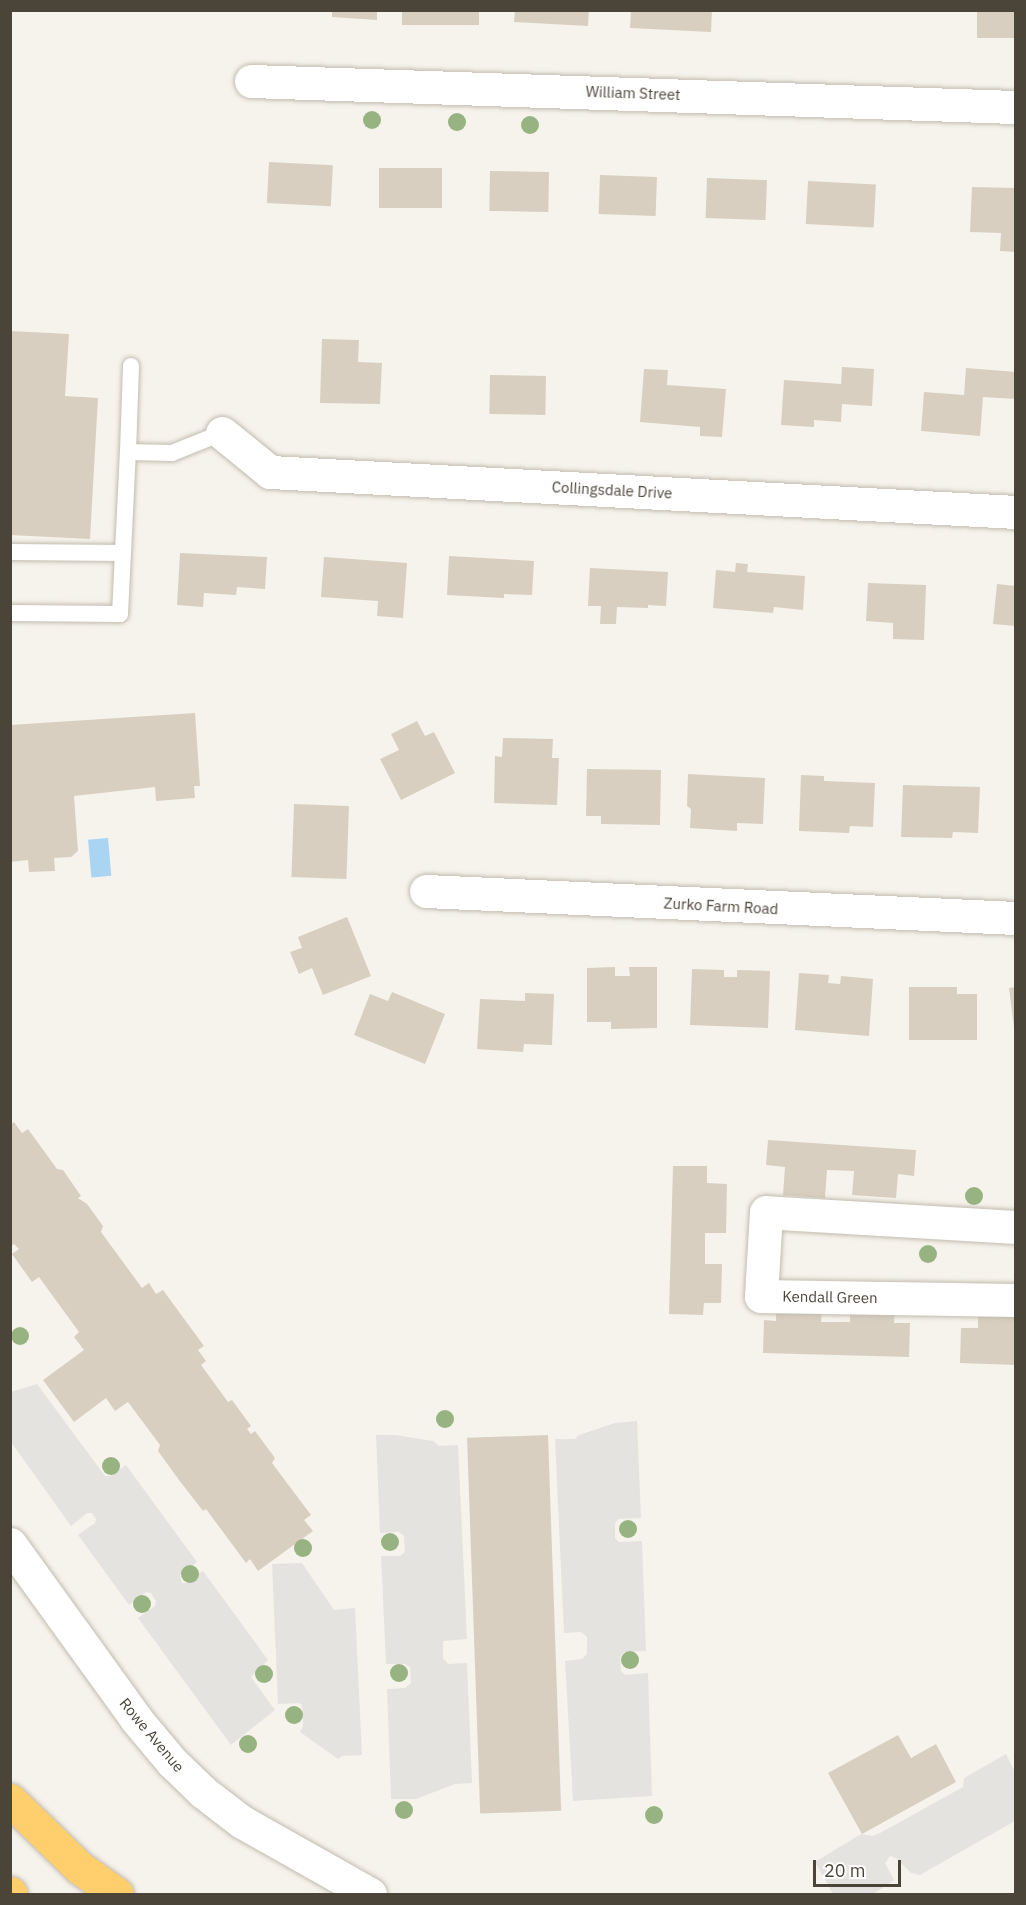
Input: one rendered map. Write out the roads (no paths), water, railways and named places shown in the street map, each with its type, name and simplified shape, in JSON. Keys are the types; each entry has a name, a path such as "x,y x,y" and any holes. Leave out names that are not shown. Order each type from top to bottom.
{"highway":[{"path":"10,1800 80,1868 117,1894"}],"street":[{"name":"William Street","path":"251,81 1016,107"},
{"name":"Collingsdale Drive","path":"222,433 270,472 1016,512"},
{"name":"Zurko Farm Road","path":"426,891 1016,918"},
{"name":"Kendall Green","path":"1016,1227 766,1212 761,1296 1016,1300"},
{"name":"Rowe Avenue","path":"10,1544 130,1711 172,1762 203,1792 242,1822 370,1894"}],"lane":[{"path":"10,613 120,614 131,366"},
{"path":"128,452 172,453 222,433"},
{"path":"10,552 123,554"}],"water":[{"path":"108,838 111,876 91,878 88,840"}]}
